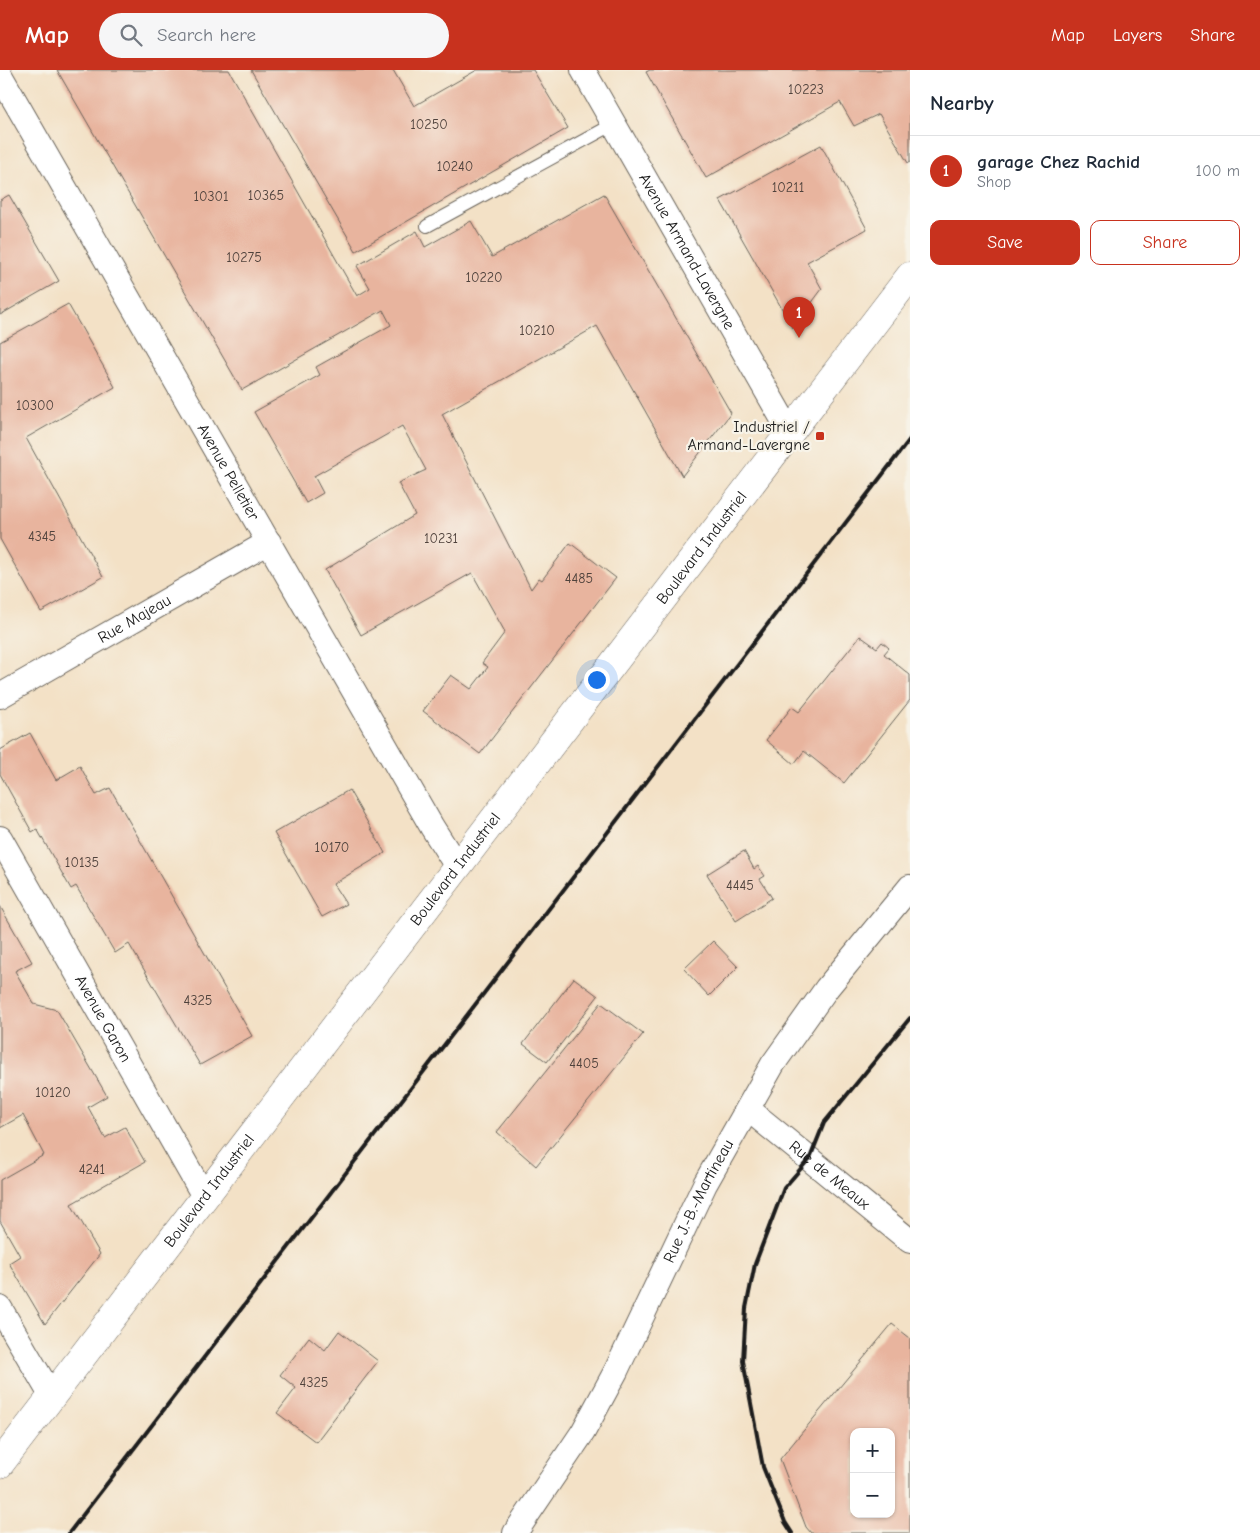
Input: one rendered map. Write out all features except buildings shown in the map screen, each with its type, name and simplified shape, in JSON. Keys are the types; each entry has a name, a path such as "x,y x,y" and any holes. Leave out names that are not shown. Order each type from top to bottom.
{"street":[{"name":"Avenue Armand-Lavergne","path":"583,70 790,432"},
{"name":"Avenue Pelletier","path":"0,75 432,827 458,868"},
{"name":"Boulevard Industriel","path":"0,1464 206,1198 910,276"},
{"name":"Rue Majeau","path":"0,696 269,542"},
{"name":"Avenue Garon","path":"0,838 206,1198"},
{"name":"Rue J.-B.-Martineau","path":"515,1533 588,1423 616,1371 705,1184 773,1064 827,988 910,887"},
{"name":"Rue de Meaux","path":"748,1109 910,1241"},
{"path":"0,1308 52,1397"}],"lane":[{"path":"427,226 614,124"}],"railway":[{"path":"69,1533 910,439"},
{"path":"792,1533 785,1522 763,1467 743,1361 746,1308 755,1264 784,1188 810,1158 824,1123 910,1018"}],"place":[{"name":"garage Chez Rachid","path":"799,338"},
{"name":"Industriel / Armand-Lavergne","path":"820,436"}]}
